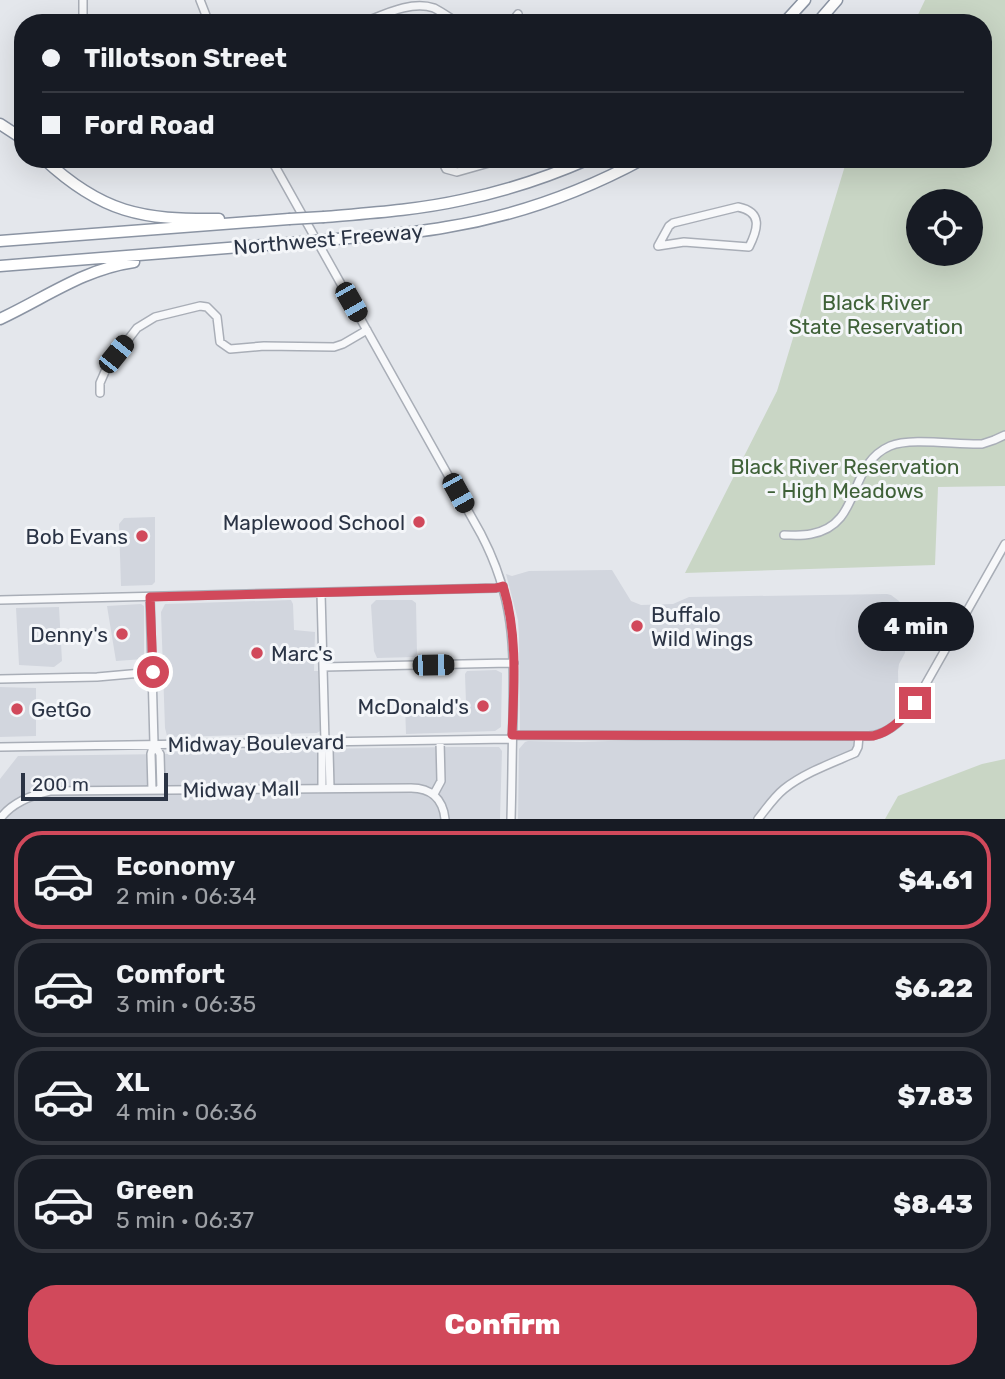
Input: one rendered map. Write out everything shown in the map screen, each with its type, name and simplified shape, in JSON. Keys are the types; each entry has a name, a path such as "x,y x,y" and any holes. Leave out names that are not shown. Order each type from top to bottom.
{"highway":[{"path":"793,14 805,0"},
{"path":"824,14 836,0"},
{"path":"54,168 93,198 140,214 188,218 289,218"},
{"name":"Northwest Freeway","path":"0,241 359,214 436,205 490,194 568,168"},
{"name":"Northwest Freeway","path":"0,266 396,234 447,227 511,213 584,188 625,168"},
{"path":"0,319 91,272 117,264 241,251 269,245"}],"street":[{"path":"386,14 405,7 421,6 434,8 444,14"},
{"path":"276,168 488,547 503,586 511,619 514,663 511,819"},
{"path":"446,168 457,172 471,168"},
{"path":"738,207 749,211 756,221 756,231 749,247 671,243 658,246 669,226 677,221 738,207"},
{"path":"100,393 100,383 107,367 137,328 168,313 200,306 208,307 217,317 220,342 230,349 264,346 334,347 367,330"},
{"path":"784,535 811,534 835,524 849,507 867,464 890,446 905,442 982,444 1005,435"},
{"name":"Midway Boulevard","path":"0,747 440,741 512,737 873,736 883,733 910,709 1005,544"},
{"path":"0,600 503,586"},
{"path":"321,593 325,742 322,750 326,788"},
{"path":"150,597 154,744 160,754 157,790"},
{"path":"323,667 514,663"},
{"path":"0,679 97,677 153,672"},
{"path":"758,819 787,787 855,752 859,736"},
{"path":"440,741 441,781 434,794 443,807 445,819"},
{"name":"Midway Mall","path":"0,819 19,802 51,790 419,788 434,794"}],"shaded area":[{"path":"155,517 155,582 152,585 121,586 119,524 124,518"},
{"path":"612,570 631,601 641,605 673,604 689,597 891,595 905,610 905,653 898,671 899,719 876,733 520,731 518,620 506,574 512,576 529,571"},
{"path":"291,600 294,630 315,632 314,671 318,671 320,731 167,736 161,612 165,604"},
{"path":"376,600 412,600 416,603 415,657 377,658 374,651 371,605"},
{"path":"107,606 144,606 144,659 116,661"},
{"path":"59,607 62,661 54,667 19,665 16,608"},
{"path":"496,670 502,673 501,727 495,731 406,734 405,704 466,703 467,671"},
{"path":"0,687 36,688 36,736 0,737"},
{"path":"851,739 856,744 852,750 795,780 756,819 518,819 519,749 525,742"},
{"path":"499,747 502,751 500,819 0,819 0,779 18,756"}],"green space":[{"path":"925,0 1005,0 1005,486 938,487 935,565 685,573 777,391 844,168 992,168 992,14 918,14"},
{"path":"1005,759 1005,819 885,819 898,796 982,764"}],"place":[{"name":"Maplewood School","path":"419,522"},
{"name":"Bob Evans","path":"142,536"},
{"name":"Buffalo Wild Wings","path":"637,626"},
{"name":"Denny's","path":"122,634"},
{"name":"Marc's","path":"257,653"},
{"name":"McDonald's","path":"483,706"},
{"name":"GetGo","path":"17,709"}],"route":[{"path":"153,672 150,597 503,586 513,641 512,735 873,736 894,726 915,703"}],"park label":[{"name":"Black River State Reservation","path":"876,314"},
{"name":"Black River Reservation - High Meadows","path":"845,478"}]}
